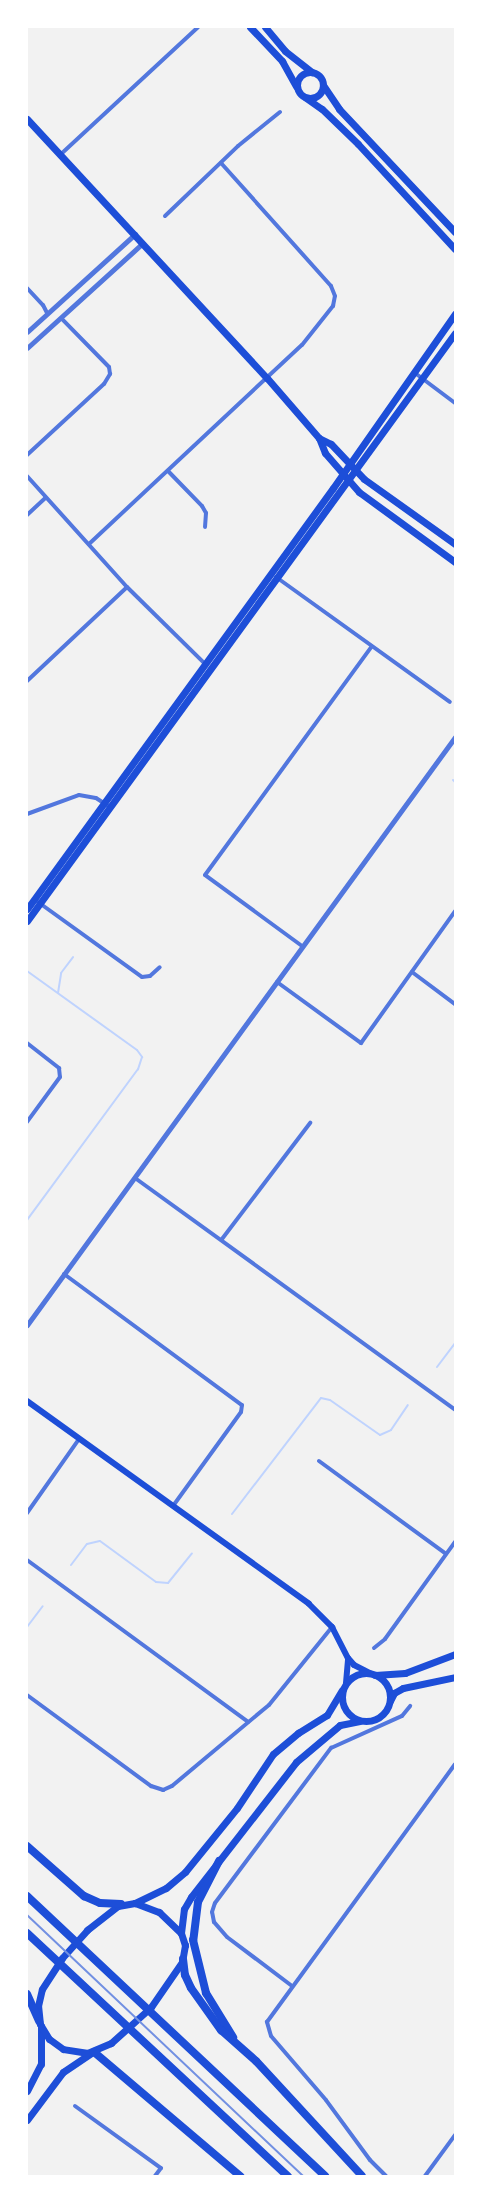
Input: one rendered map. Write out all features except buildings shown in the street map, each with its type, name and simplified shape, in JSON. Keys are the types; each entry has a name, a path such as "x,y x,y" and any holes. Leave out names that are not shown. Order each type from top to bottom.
{"highway":[{"path":"27,1846 84,1896 100,1903 121,1904"},
{"path":"219,1861 198,1902 193,1940 206,1993 238,2046"},
{"path":"27,1896 325,2176"},
{"path":"27,1933 288,2176"},
{"path":"183,1959 185,1975 191,1989 221,2030 362,2176"},
{"path":"27,1994 40,2024"},
{"path":"93,2053 240,2176"}],"main road":[{"path":"250,27 289,70 300,94 322,109 358,144 455,249"},
{"path":"265,27 285,51 321,77 323,85 339,109 455,232"},
{"path":"296,86 300,75 312,72"},
{"path":"306,98 318,96 323,85"},
{"path":"27,119 267,378 319,438 325,453 359,492 455,562"},
{"path":"352,467 455,314"},
{"path":"27,921 37,901 204,663 270,573 422,379 455,333"},
{"path":"319,438 331,444 378,490 455,544"},
{"path":"106,804 278,578 345,476"},
{"path":"27,909 37,901"},
{"path":"27,1401 309,1604 332,1627 354,1665 373,1674 387,1686 390,1701"},
{"path":"27,2091 42,2059 40,1995 53,1970 87,1930 121,1904 135,1903 166,1888 185,1872 237,1808 273,1754 298,1733 327,1715 344,1687 359,1674 405,1673 455,1654"},
{"path":"348,1658 341,1698 347,1713 360,1721"},
{"path":"27,2120 63,2072 111,2043 141,2018 161,1995 183,1959 185,1945 181,1933 184,1909 307,1750 340,1725 376,1720 382,1715 394,1694 403,1688 455,1677"},
{"path":"135,1903 159,1912 181,1933"},
{"path":"40,2024 49,2039 60,2048 77,2053 93,2053"}],"street":[{"path":"60,155 198,27"},
{"path":"165,216 220,163 280,112"},
{"path":"89,544 267,378 309,337 333,306 335,296 331,286 220,163"},
{"path":"27,332 135,234"},
{"path":"27,348 62,319 143,243"},
{"path":"27,288 43,305 47,313"},
{"path":"27,455 104,384 110,374 109,367 62,319"},
{"path":"415,373 455,403"},
{"path":"168,471 202,506 206,513 205,526"},
{"path":"27,476 127,587 211,669"},
{"path":"27,515 45,498"},
{"path":"270,573 450,702"},
{"path":"27,681 127,587"},
{"path":"302,946 205,875 372,646"},
{"path":"27,1325 455,737"},
{"path":"27,814 79,795 106,804"},
{"path":"37,901 142,977 150,976 160,967"},
{"path":"277,982 361,1043 455,911"},
{"path":"412,972 455,1004"},
{"path":"27,1043 59,1068 60,1077 27,1122"},
{"path":"222,1239 310,1124"},
{"path":"135,1178 455,1410"},
{"path":"64,1274 242,1405 241,1412 172,1506"},
{"path":"27,1513 79,1439"},
{"path":"319,1461 446,1554"},
{"path":"374,1648 385,1639 455,1542"},
{"path":"27,1560 248,1722"},
{"path":"27,1695 151,1786 163,1790 172,1786 279,1694 332,1627"},
{"path":"292,1986 227,1937 214,1922 212,1912 215,1903 331,1748 402,1716 410,1706"},
{"path":"386,2176 370,2160 326,2100 271,2036 267,2022 455,1764"},
{"path":"75,2106 161,2168 155,2176"},
{"path":"425,2176 455,2135"}],"waterway":[{"path":"58,993 61,973 73,957"},
{"path":"27,971 137,1050 142,1057 138,1069 27,1220"},
{"path":"437,1367 455,1343"},
{"path":"232,1514 321,1398 330,1400 380,1435 391,1430 408,1405"},
{"path":"71,1565 87,1544 100,1541 156,1582 168,1583 192,1553"},
{"path":"27,1627 43,1606"}],"railway":[{"path":"27,1915 303,2176"}]}
